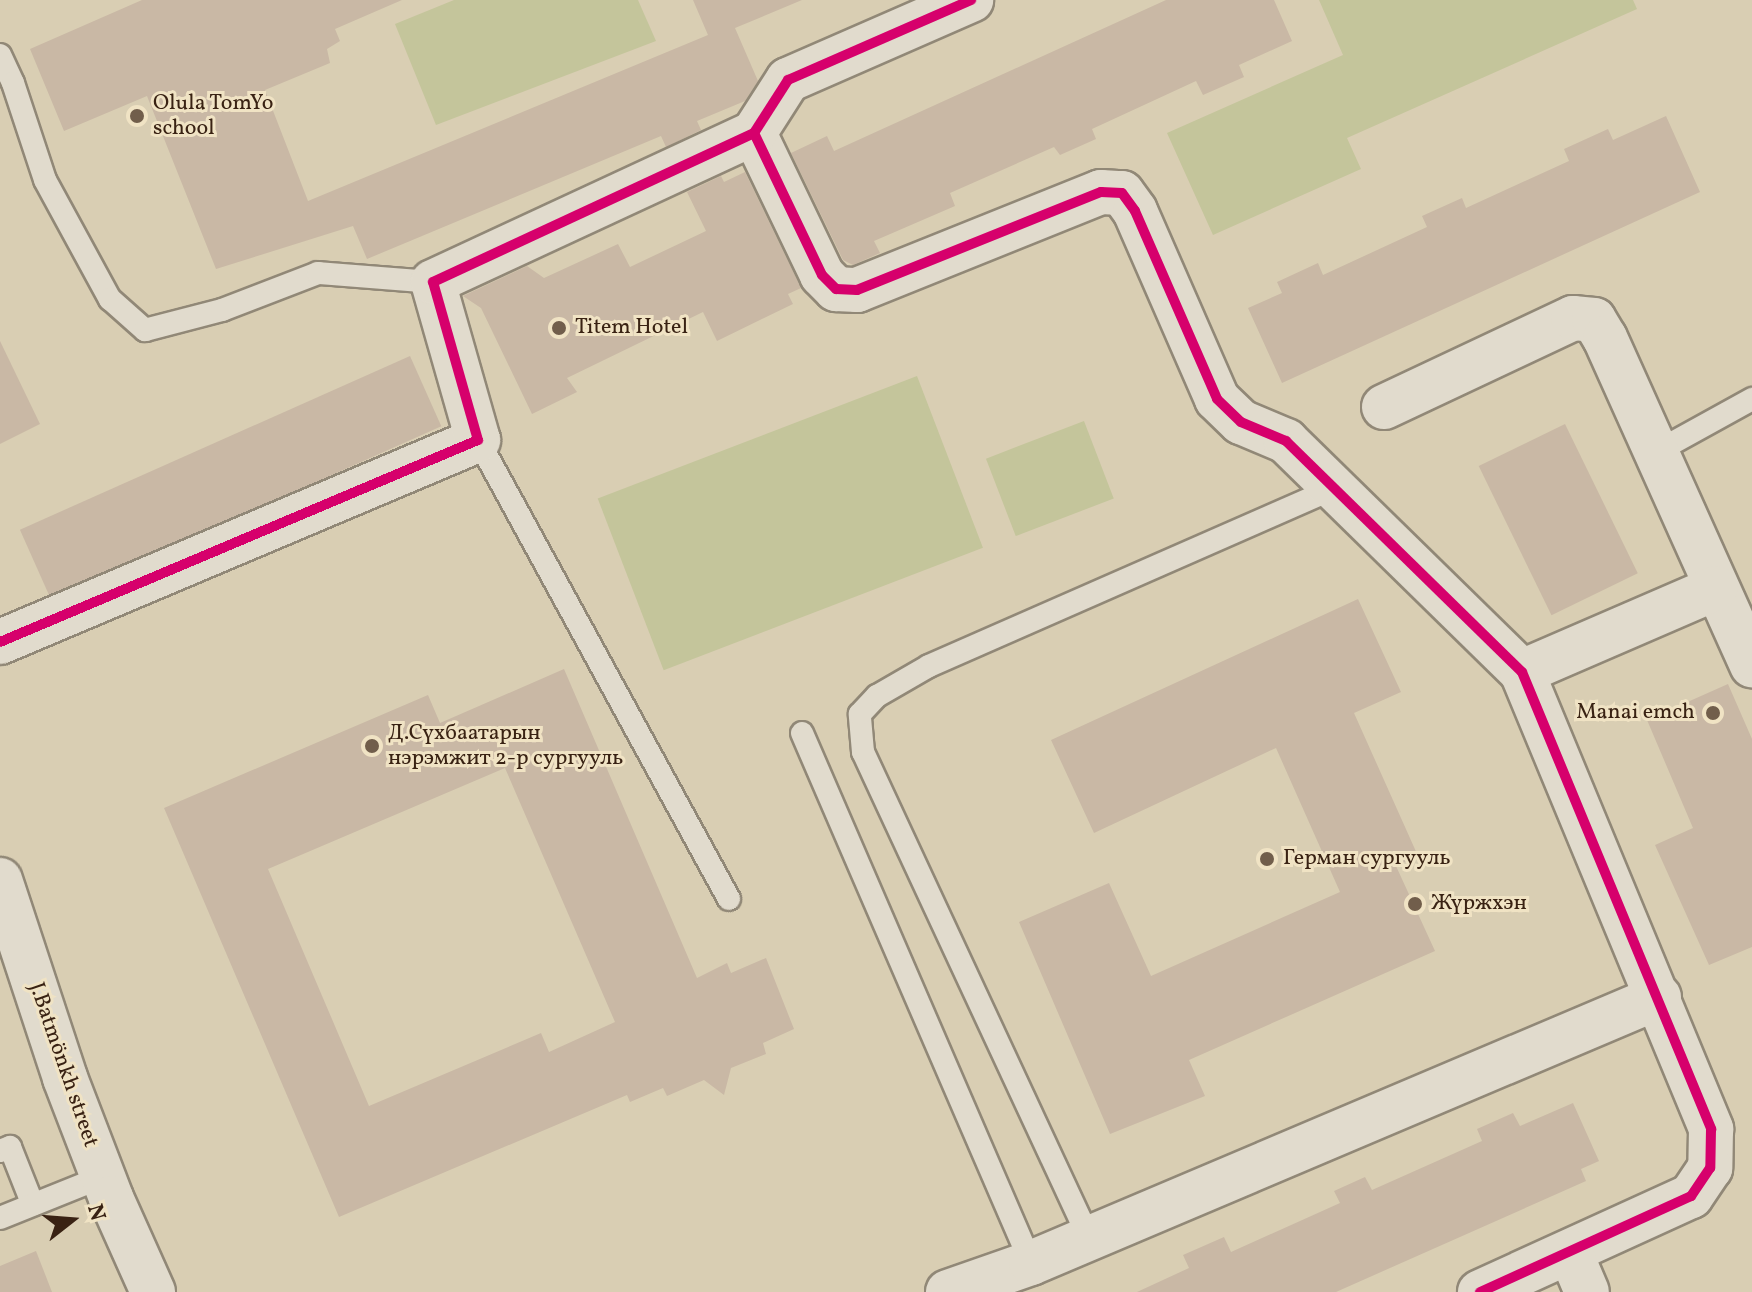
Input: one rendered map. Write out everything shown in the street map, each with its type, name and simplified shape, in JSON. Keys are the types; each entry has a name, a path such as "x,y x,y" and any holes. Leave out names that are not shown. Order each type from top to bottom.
{"street":[{"path":"0,642 478,440 433,282 754,133 788,80 971,0"},
{"path":"754,133 822,275 836,289 857,290 1101,192 1122,193 1135,211 1217,399 1241,422 1286,441 1522,672 1711,1129 1710,1168 1691,1196 1480,1292"},
{"path":"1384,407 1573,318 1594,320 1752,665"},
{"path":"1522,672 1716,588"},
{"name":"J.Batmönkh street","path":"0,880 65,1078 102,1177 153,1292"},
{"path":"948,1292 1031,1263 1659,997"},
{"path":"1570,1252 1587,1292"}],"lane":[{"path":"0,55 13,83 45,180 110,299 145,330 222,310 318,273 433,282"},
{"path":"1656,452 1752,399"},
{"path":"478,440 729,899"},
{"path":"1089,1238 863,752 860,714 877,696 929,666 1335,488"},
{"path":"802,733 1031,1263"},
{"path":"0,1151 10,1147 33,1205"},
{"path":"0,1218 102,1177"}],"green space":[{"path":"454,0 638,0 656,41 436,125 395,24"},
{"path":"1319,0 1633,0 1637,9 1347,138 1361,169 1213,235 1167,133 1343,55"},
{"path":"917,376 983,548 664,670 598,499"},
{"path":"1084,421 1114,498 1016,536 986,459"}],"building":[{"path":"142,0 402,0 335,29 340,41 327,49 330,63 265,90 308,201 708,35 693,0 802,0 735,28 758,81 745,101 697,121 701,130 666,147 661,136 367,259 353,226 216,269 147,96 64,131 30,49"},
{"path":"1166,0 1274,0 1292,41 1239,65 1244,77 1203,95 1196,81 1092,129 1096,139 1060,155 1054,147 950,193 955,206 874,241 880,253 853,265 843,260 791,153 827,136 834,151"},
{"path":"1666,116 1700,192 1282,383 1248,308 1282,293 1277,282 1318,263 1323,275 1427,227 1422,216 1462,198 1466,208 1569,161 1564,149 1608,129 1613,140"},
{"path":"745,172 801,288 788,294 793,304 717,341 703,312 567,378 577,392 532,414 481,308 463,296 527,266 544,278 618,244 630,267 706,231 687,192 721,176 724,182"},
{"path":"0,341 40,424 0,444"},
{"path":"410,356 441,426 51,600 20,530"},
{"path":"1565,424 1638,573 1551,615 1479,466"},
{"path":"1358,599 1401,692 1354,713 1418,856 1396,866 1435,951 1189,1060 1205,1096 1110,1134 1019,922 1109,883 1151,976 1340,892 1276,748 1094,833 1051,740"},
{"path":"564,669 697,978 727,963 731,973 766,958 794,1029 763,1043 766,1054 731,1068 724,1095 704,1080 667,1096 663,1088 630,1102 627,1095 339,1217 164,808 428,695 440,723","holes":["505,768 615,1022 549,1052 541,1033 369,1106 268,869"]},
{"path":"1728,684 1752,739 1752,947 1709,965 1655,845 1693,828 1647,720"},
{"path":"1573,1103 1599,1161 1581,1169 1586,1181 1336,1292 1137,1292 1189,1268 1183,1255 1224,1237 1231,1252 1340,1203 1334,1191 1365,1177 1372,1190 1482,1141 1477,1129 1513,1113 1520,1126"},
{"path":"36,1251 52,1292 0,1292 0,1266"}],"cycle path":[{"path":"0,642 478,440 433,282 754,133 788,80 971,0"},
{"path":"754,133 822,275 836,289 857,290 1101,192 1122,193 1135,211 1217,399 1241,422 1286,441 1522,672 1711,1129 1710,1168 1691,1196 1480,1292"}],"place":[{"name":"Olula TomYo school","path":"137,116"},
{"name":"Titem Hotel","path":"559,328"},
{"name":"Manai emch","path":"1713,713"},
{"name":"Д.Сүхбаатарын нэрэмжит 2-р сургууль","path":"372,746"},
{"name":"Герман сургууль","path":"1267,859"},
{"name":"Жүржхэн","path":"1415,904"}]}
